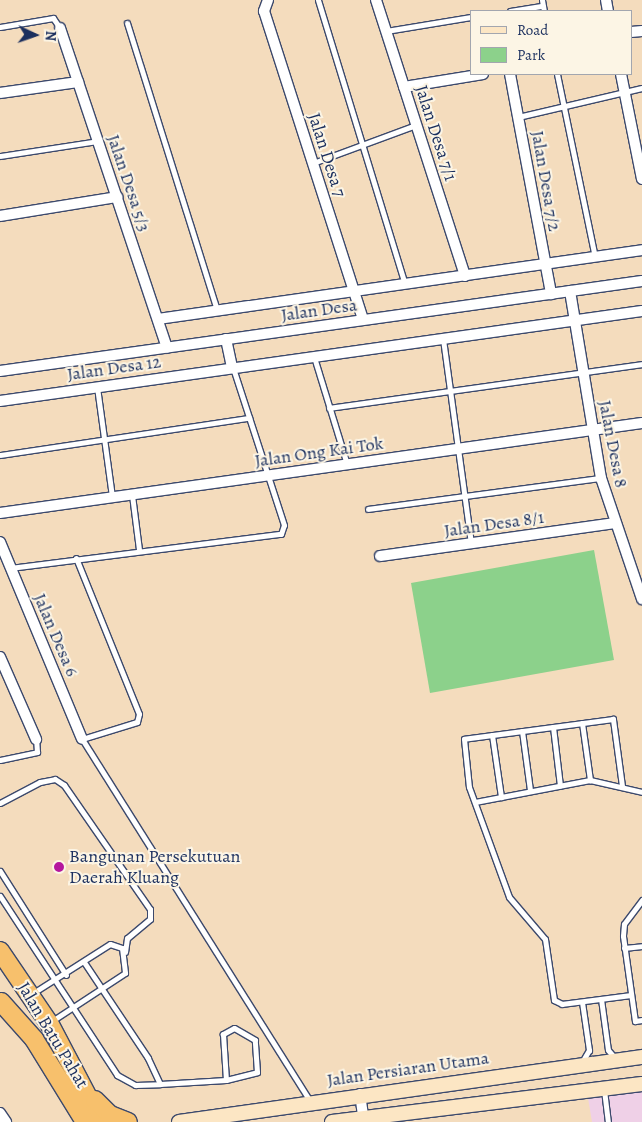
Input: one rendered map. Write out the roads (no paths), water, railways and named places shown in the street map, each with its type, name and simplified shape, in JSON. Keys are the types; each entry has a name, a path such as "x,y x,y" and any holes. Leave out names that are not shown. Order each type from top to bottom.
{"highway":[{"name":"Jalan Batu Pahat","path":"0,951 49,1023 89,1094 101,1122"},
{"name":"Jalan Batu Pahat","path":"1,1001 72,1122"},
{"path":"1,1001 34,1039 85,1122"},
{"path":"89,1094 110,1115 128,1122"}],"street":[{"name":"Jalan Desa 7","path":"268,0 264,11 363,320"},
{"name":"Jalan Desa 7/1","path":"376,0 465,276"},
{"name":"Jalan Desa 5/3","path":"60,28 167,348"},
{"path":"404,87 477,75"},
{"name":"Jalan Desa 7/2","path":"510,75 550,294"},
{"path":"620,75 638,142 642,179"},
{"path":"0,93 78,82"},
{"path":"0,216 117,198"},
{"name":"Jalan Desa","path":"158,319 642,250"},
{"name":"Jalan Desa","path":"0,371 642,281"},
{"name":"Jalan Desa 8","path":"570,291 591,430 601,478 614,523 642,599"},
{"path":"226,340 232,368 642,311"},
{"name":"Jalan Desa 12","path":"0,401 232,368"},
{"name":"Jalan Ong Kai Tok","path":"0,513 642,423"},
{"name":"Jalan Desa 8/1","path":"380,556 614,523"},
{"name":"Jalan Desa 6","path":"0,542 82,739"},
{"path":"0,657 3,671 36,739"},
{"name":"Jalan Persiaran Utama","path":"179,1122 360,1094 642,1058"},
{"path":"332,1122 364,1120 642,1084"},
{"path":"360,1094 364,1120"},
{"path":"0,1113 6,1122"}],"lane":[{"path":"318,0 364,144 405,285"},
{"path":"517,10 543,6"},
{"path":"0,26 53,18 60,28"},
{"path":"386,31 470,18"},
{"path":"127,23 217,311"},
{"path":"557,75 595,257"},
{"path":"518,117 642,88"},
{"path":"313,163 416,125"},
{"path":"0,156 98,141"},
{"path":"443,339 471,544"},
{"path":"314,357 347,464"},
{"path":"330,408 642,364"},
{"path":"10,568 139,550 281,534 284,525 232,368"},
{"path":"97,387 112,497"},
{"path":"0,455 249,418"},
{"path":"368,509 601,478"},
{"path":"132,494 139,550"},
{"path":"76,558 140,714 137,722 82,739 310,1101"},
{"path":"622,786 613,719 464,739 475,802 509,897 545,939 554,1000 562,1004 630,995"},
{"path":"582,723 590,780"},
{"path":"552,727 560,786"},
{"path":"522,731 530,790"},
{"path":"492,735 501,797"},
{"path":"0,760 36,752 36,739"},
{"path":"0,803 40,782 55,779 64,785 150,909 150,919 127,938 124,973 49,1023"},
{"path":"475,802 590,780 642,792"},
{"path":"0,871 66,975"},
{"path":"0,896 116,1075 135,1085 226,1080 250,1076 260,1065 255,1040 234,1028 224,1034 226,1080"},
{"path":"642,900 624,924 624,948 634,1021 642,1020"},
{"path":"31,995 66,975 110,944 125,952"},
{"path":"624,948 642,946"},
{"path":"84,962 102,988 160,1084"},
{"path":"601,999 608,1050 620,1060"},
{"path":"578,1066 589,1050 582,1002"},
{"path":"604,1090 608,1122"}],"place":[{"name":"Bangunan Persekutuan Daerah Kluang","path":"59,867"}]}
